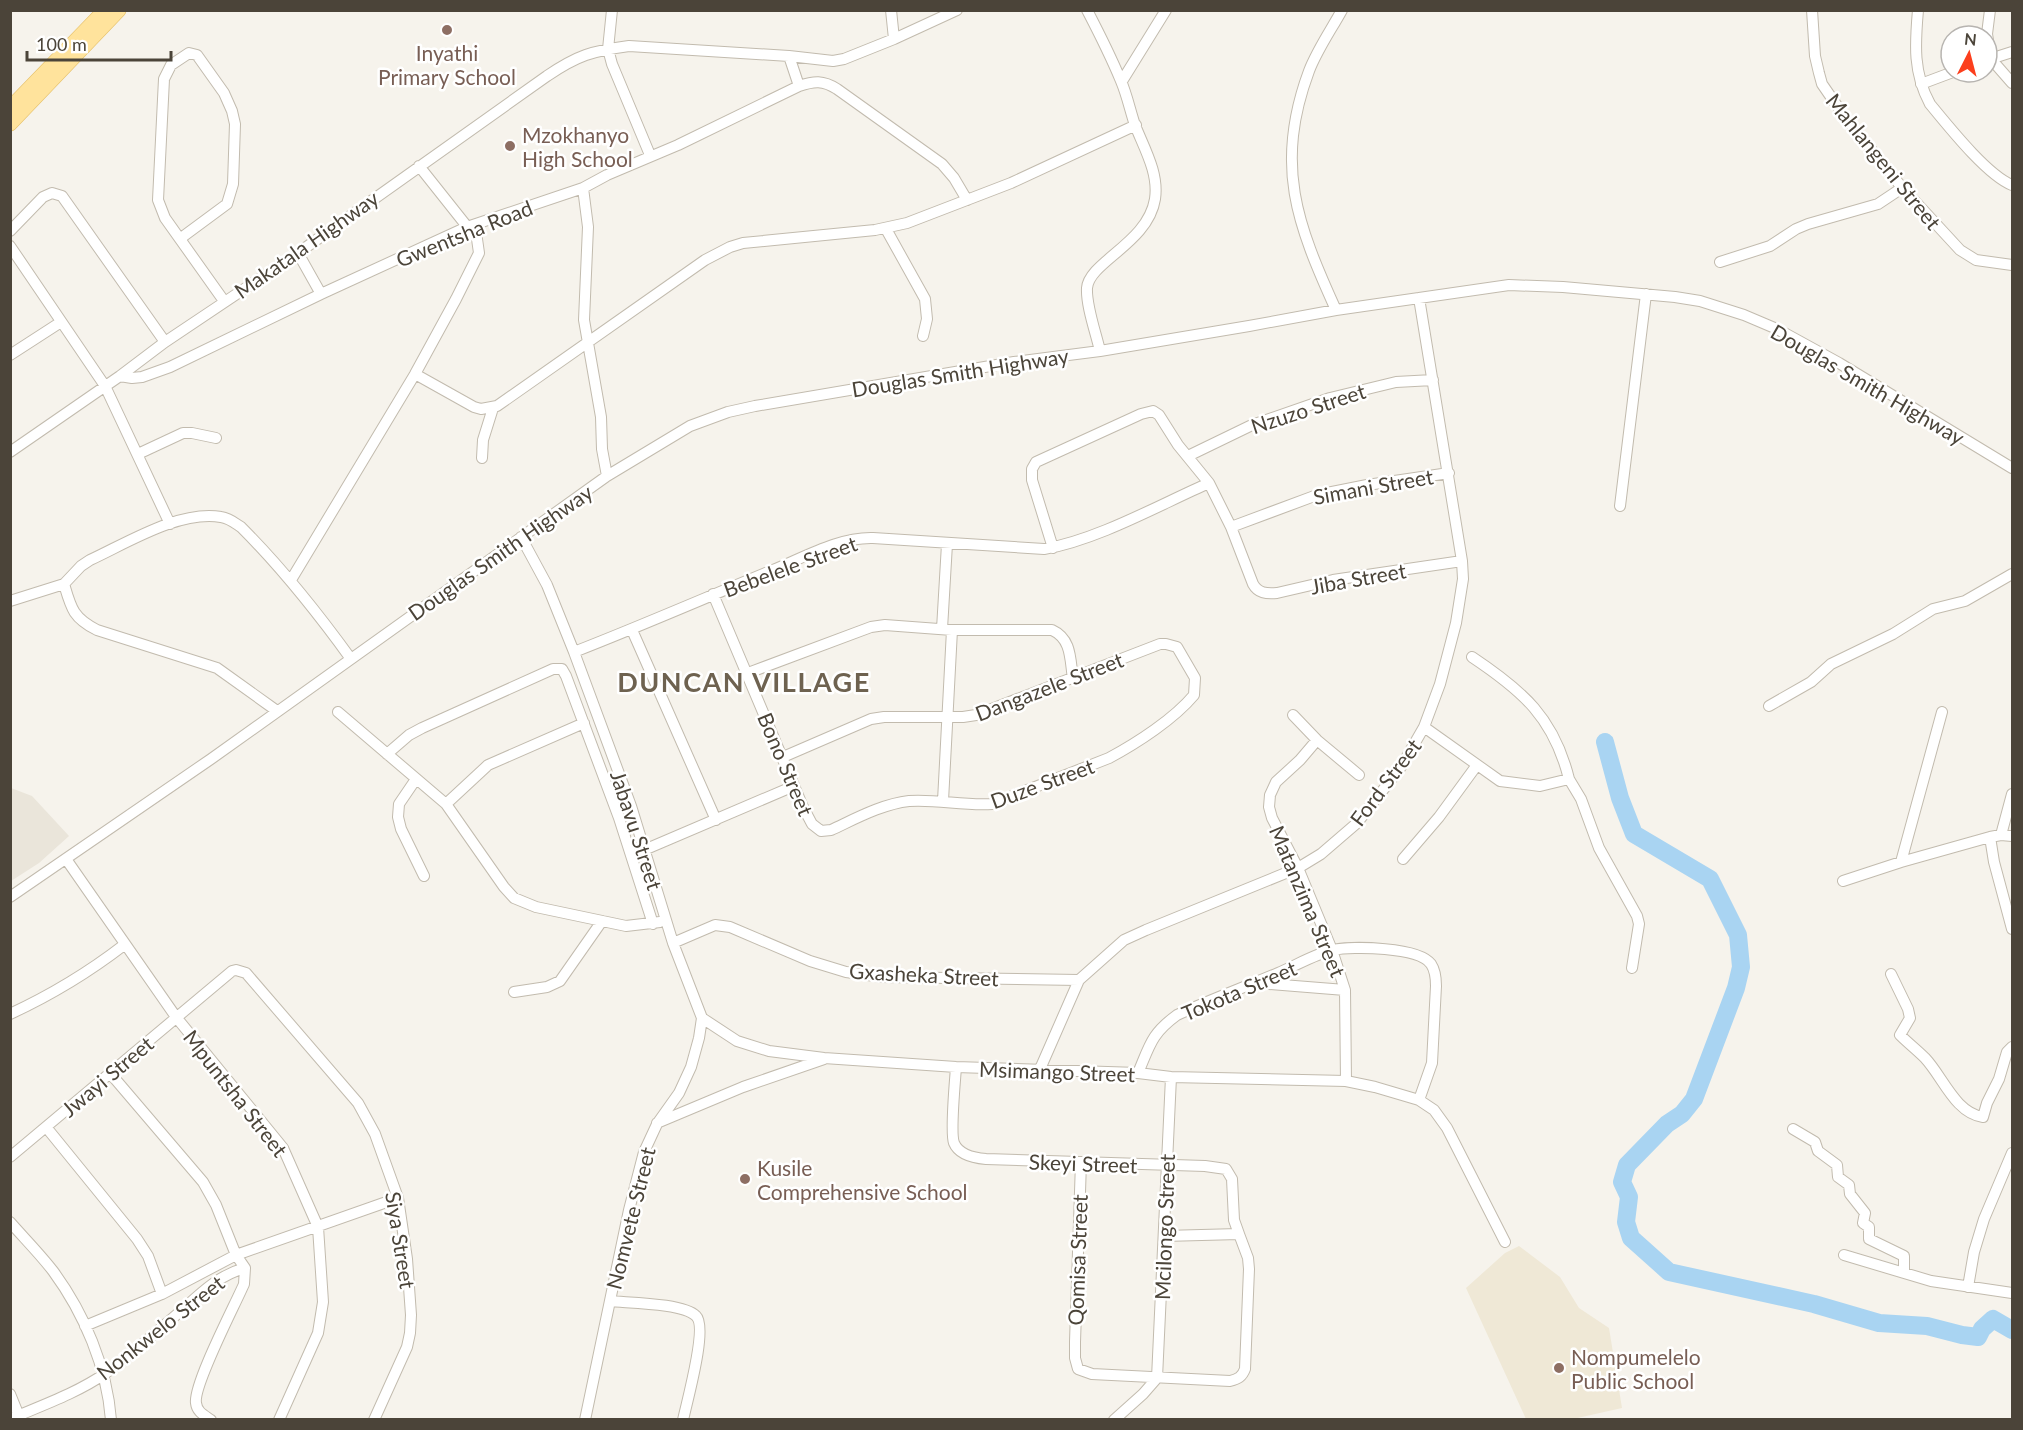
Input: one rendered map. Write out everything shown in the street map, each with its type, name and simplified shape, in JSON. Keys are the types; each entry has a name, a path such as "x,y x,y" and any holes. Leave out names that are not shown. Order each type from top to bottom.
{"main road":[{"path":"10,108 105,10"},
{"path":"10,124 119,10"}],"street":[{"path":"612,10 608,49 615,74 650,155"},
{"path":"891,10 894,39"},
{"name":"Makatala Highway","path":"10,452 165,342 298,253 564,64 583,55 629,46 838,61 894,39 957,10"},
{"path":"1087,10 1122,81 1154,177 1155,200 1141,230 1090,276 1088,296 1100,351"},
{"path":"1122,81 1166,10"},
{"path":"1336,310 1304,234 1295,203 1292,171 1293,143 1302,94 1310,69 1342,10"},
{"name":"Mahlangeni Street","path":"1812,10 1815,56 1822,84 1842,113 1902,189 1960,250 1971,258 1987,263 2013,265"},
{"path":"1918,10 1915,51 1917,71 1930,104 1989,171 2002,181 2013,185"},
{"path":"181,238 227,204 233,184 235,124 232,111 224,93 197,55 189,52 171,65 164,79 158,200 165,218 224,302"},
{"path":"789,56 799,86 817,81 837,88 942,164 954,178 967,200"},
{"path":"1999,69 2013,83"},
{"path":"1921,84 1939,77"},
{"name":"Gwentsha Road","path":"120,376 142,377 170,367 321,294 467,228 583,188 799,86"},
{"path":"415,374 474,407 493,408 705,260 730,247 782,238 886,228 906,223 1011,183 1136,125"},
{"path":"291,580 415,374 479,253 479,242 419,166"},
{"path":"583,188 588,227 588,264 583,308 586,343 601,417 606,476"},
{"path":"1720,262 1770,246 1796,229 1809,224 1878,204 1902,189"},
{"path":"10,231 43,197 52,193 62,196 165,342"},
{"path":"886,228 925,299 927,319 923,336"},
{"path":"10,246 105,386 170,524"},
{"path":"298,253 321,294"},
{"name":"Douglas Smith Highway","path":"10,897 164,792 606,476 677,432 728,412 754,406 1014,362 1100,351 1336,310 1509,285 1597,290 1700,301 1744,315 1777,329 1839,363 2013,468"},
{"path":"1620,506 1642,294"},
{"name":"Ford Street","path":"1040,1069 1079,980 1124,940 1298,868 1321,854 1357,823 1401,767 1424,727 1449,650 1463,579 1449,473 1419,298"},
{"path":"10,355 61,322"},
{"name":"Nzuzo Street","path":"1188,456 1252,424 1330,398 1396,382 1433,380"},
{"path":"482,458 483,440 493,408"},
{"path":"1053,548 1032,480 1032,469 1036,462 1152,411 1159,415 1178,445 1209,483 1231,527"},
{"path":"138,454 183,433 216,438"},
{"name":"Simani Street","path":"1231,527 1317,495 1449,473"},
{"name":"Bebelele Street","path":"574,652 632,630 828,547 855,538 1023,549 1053,548 1101,531 1209,483"},
{"path":"10,602 64,584 90,560 170,524 186,518 221,516 232,520 248,534 291,580 351,658"},
{"name":"Jiba Street","path":"1231,527 1255,588 1268,594 1334,580 1462,561"},
{"name":"Jabavu Street","path":"521,537 547,585 574,652 631,806 673,943 702,1018"},
{"path":"943,801 948,718 947,544"},
{"path":"1770,706 1811,682 1831,664 1893,634 1933,609 1965,601 2013,574"},
{"path":"64,584 72,609 82,623 97,630 217,668 277,711"},
{"name":"Bono Street","path":"713,594 794,786 812,824 821,831"},
{"path":"748,673 871,627 885,626 947,630 1052,630 1066,640 1072,679"},
{"path":"632,630 716,820"},
{"name":"Dangazele Street","path":"783,757 871,718 948,718 976,715 1153,646 1166,644 1177,646 1195,678"},
{"path":"1472,657 1512,685 1538,710 1554,736 1564,758 1569,779 1581,799 1599,848 1637,916 1639,924 1632,968"},
{"path":"387,754 422,728 553,669 559,668 564,671 619,818 654,924"},
{"name":"Duze Street","path":"821,831 831,830 893,804 910,801 992,804 1109,758 1176,713 1194,695 1195,678"},
{"path":"338,712 446,804 514,898 537,907 626,926 666,921"},
{"path":"1900,862 1942,712"},
{"path":"1293,715 1317,740 1359,776"},
{"path":"446,804 488,765 584,723"},
{"path":"1424,727 1500,781 1540,786 1569,779"},
{"name":"Matanzima Street","path":"1317,740 1300,760 1276,782 1269,801 1272,818 1298,868 1332,950 1345,990 1346,1081"},
{"path":"1403,859 1439,817 1477,765"},
{"path":"416,779 399,804 398,818 424,876"},
{"path":"644,850 794,786"},
{"path":"1843,881 1900,862 1990,837 2007,836 2013,794"},
{"path":"1990,837 1994,862 2013,928"},
{"name":"Mpuntsha Street","path":"66,859 176,1017 283,1148 318,1227 323,1302 318,1333 279,1419"},
{"path":"514,993 547,987 560,981 602,921"},
{"name":"Gxasheka Street","path":"673,943 715,925 722,925 810,962 846,972 882,977 1079,980"},
{"path":"10,1014 36,1002 94,968 124,945"},
{"path":"1332,950 1361,949 1412,953 1431,963 1436,986 1432,1063 1419,1100 1434,1110 1447,1128 1505,1242"},
{"name":"Tokota Street","path":"1138,1073 1154,1035 1177,1015 1332,950"},
{"name":"Jwayi Street","path":"10,1157 232,971"},
{"name":"Siya Street","path":"232,971 241,971 252,978 358,1103 375,1134 398,1198 407,1259 410,1333 407,1347 374,1419"},
{"path":"1891,974 1910,1018 1900,1035 1926,1059 1958,1102 1974,1116 1983,1118 2007,1052 2013,1047"},
{"path":"1255,983 1345,990"},
{"path":"657,1124 678,1093 691,1067 702,1018"},
{"name":"Msimango Street","path":"702,1018 736,1041 769,1051 824,1058 956,1067 1138,1073 1171,1077 1346,1081 1419,1100"},
{"name":"Nomvete Street","path":"585,1419 628,1210 644,1152 657,1124 743,1087 824,1058"},
{"name":"Skeyi Street","path":"956,1067 953,1137 957,1148 964,1154 986,1159 1206,1166 1226,1169 1232,1179 1234,1220 1239,1234"},
{"path":"110,1073 203,1182 216,1205 236,1255 245,1268 244,1284 197,1390 198,1410 211,1419"},
{"name":"Mcilongo Street","path":"1157,1378 1171,1077"},
{"path":"46,1128 137,1239 148,1256 162,1294"},
{"path":"1793,1129 1815,1142 1818,1151 1837,1165 1838,1177 1849,1185 1850,1194 1865,1213 1863,1223 1869,1227 1869,1239 1904,1256 1904,1273"},
{"path":"1968,1287 1974,1252 1984,1219 2007,1180 2013,1153"},
{"name":"Qomisa Street","path":"1081,1162 1075,1358 1078,1369 1083,1372 1157,1378"},
{"name":"Nonkwelo Street","path":"85,1326 162,1294 236,1255 398,1198"},
{"path":"10,1222 53,1271 85,1326 104,1374 111,1419"},
{"path":"1114,1419 1143,1394 1157,1378 1230,1381 1240,1377 1245,1369 1249,1269 1248,1258 1239,1234 1164,1236"},
{"path":"1844,1255 1931,1281 2013,1293"},
{"name":"Nonkwelo Street","path":"15,1418 72,1392 104,1374 213,1283 230,1272 245,1268"},
{"path":"610,1301 663,1305 693,1313 698,1317 701,1332 683,1419"},
{"path":"10,1394 15,1418"}],"shaded area":[{"path":"11,788 32,796 69,836 39,863 11,881"},
{"name":"Nompumelelo Public School","path":"1519,1246 1560,1277 1579,1308 1609,1328 1622,1408 1573,1419 1526,1419 1466,1288 1505,1253"}],"waterway":[{"path":"1605,742 1620,798 1634,834 1710,879 1738,935 1741,967 1736,988 1694,1099 1682,1114 1667,1124 1627,1165 1622,1182 1629,1197 1626,1222 1631,1238 1669,1272 1814,1304 1879,1323 1927,1326 1978,1337 1982,1329 1993,1319 2012,1330"}],"place":[{"name":"Inyathi Primary School","path":"447,30"},
{"name":"Mzokhanyo High School","path":"510,146"},
{"name":"Kusile Comprehensive School","path":"745,1179"},
{"name":"Nompumelelo Public School","path":"1559,1368"}],"district":[{"name":"DUNCAN VILLAGE","path":"744,681"}]}
